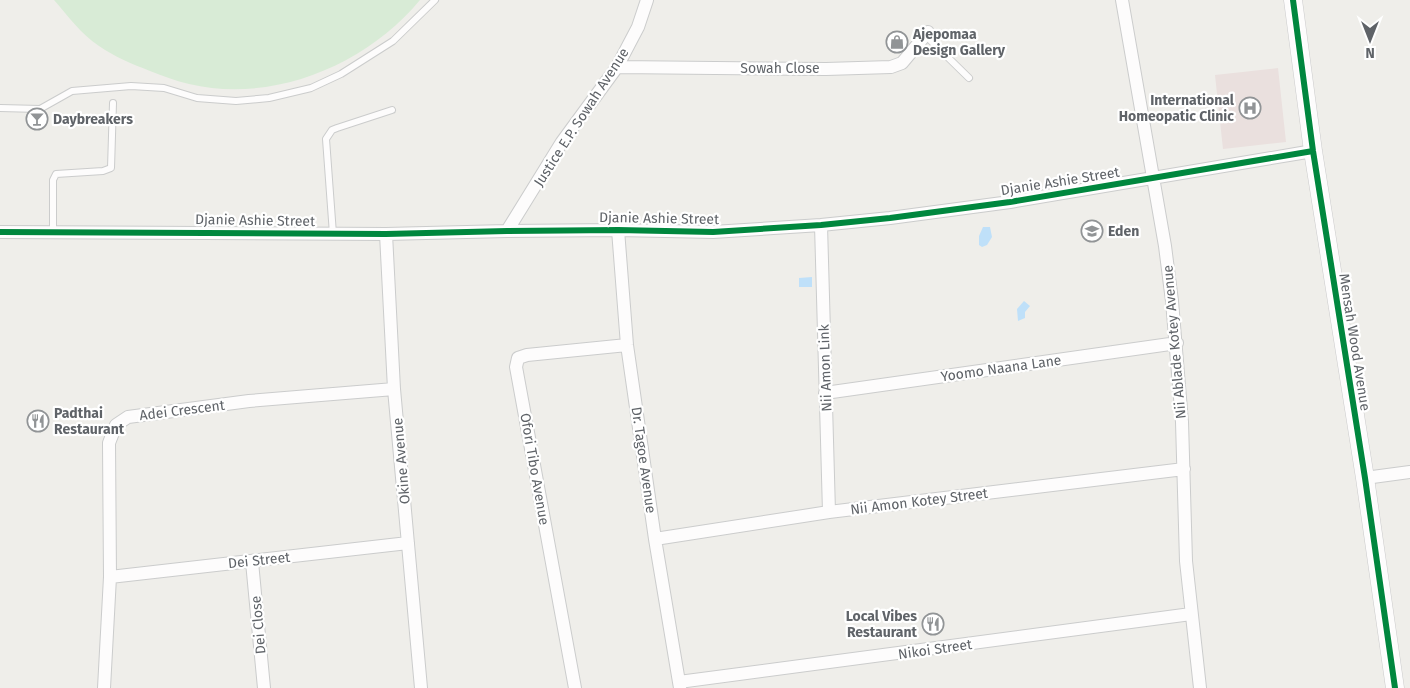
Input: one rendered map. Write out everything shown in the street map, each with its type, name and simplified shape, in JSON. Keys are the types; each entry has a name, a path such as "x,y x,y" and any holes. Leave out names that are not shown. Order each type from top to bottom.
{"street":[{"name":"Justice E.P. Sowah Avenue","path":"507,230 562,142 617,67 638,27 647,0"},
{"name":"Nii Ablade Kotey Avenue","path":"1122,0 1166,256 1177,343 1184,469 1186,560 1200,688"},
{"name":"Mensah Wood Avenue","path":"1293,0 1313,151 1365,478 1395,688"},
{"name":"Sowah Close","path":"617,67 891,67 902,63 926,34"},
{"name":"Djanie Ashie Street","path":"0,232 386,234 507,230 618,230 713,232 890,218 1010,202 1313,151"},
{"name":"Nii Amon Link","path":"820,225 829,512"},
{"name":"Dr. Tagoe Avenue","path":"618,230 626,344 679,685"},
{"name":"Okine Avenue","path":"386,234 394,389 421,688"},
{"name":"Yoomo Naana Lane","path":"825,392 1177,343"},
{"name":"Ofori Tibo Avenue","path":"575,688 516,368 518,358 527,355 626,344"},
{"name":"Adei Crescent","path":"104,688 110,577 109,443 116,424 128,417 249,401 394,389"},
{"name":"Nii Amon Kotey Street","path":"655,539 829,512 1184,469"},
{"path":"1365,478 1410,472"},
{"name":"Dei Street","path":"110,577 408,543"},
{"name":"Dei Close","path":"252,562 264,688"},
{"name":"Nikoi Street","path":"679,685 1191,614"}],"lane":[{"path":"0,108 40,109 72,91 131,86 164,88 197,98 236,101 269,98 311,88 341,74 393,41 436,0"},
{"path":"926,34 969,78"},
{"path":"53,231 53,180 56,174 103,171 111,168 113,104"},
{"path":"333,234 326,139 332,130 392,110"}],"shaded area":[{"name":"International Homeopatic Clinic","path":"1278,68 1286,142 1223,149 1215,75"}],"green space":[{"path":"54,0 420,0 398,23 373,43 345,60 316,74 285,83 253,88 221,89 189,84 165,77 117,57 86,36"}],"water":[{"path":"983,227 990,227 992,237 987,245 982,247 979,245 979,236"},
{"path":"812,277 812,287 799,287 799,278"},
{"path":"1024,301 1030,306 1025,312 1025,318 1018,321 1017,309"}],"cycle path":[{"path":"1293,0 1313,151 1365,478 1395,688"},
{"path":"0,232 386,234 618,230 713,232 821,225 1010,202 1313,151"}],"place":[{"name":"Ajepomaa Design Gallery","path":"897,42"},
{"name":"International Homeopatic Clinic","path":"1250,108"},
{"name":"Daybreakers","path":"37,119"},
{"name":"Eden","path":"1092,231"},
{"name":"Padthai Restaurant","path":"38,421"},
{"name":"Local Vibes Restaurant","path":"933,624"}]}
